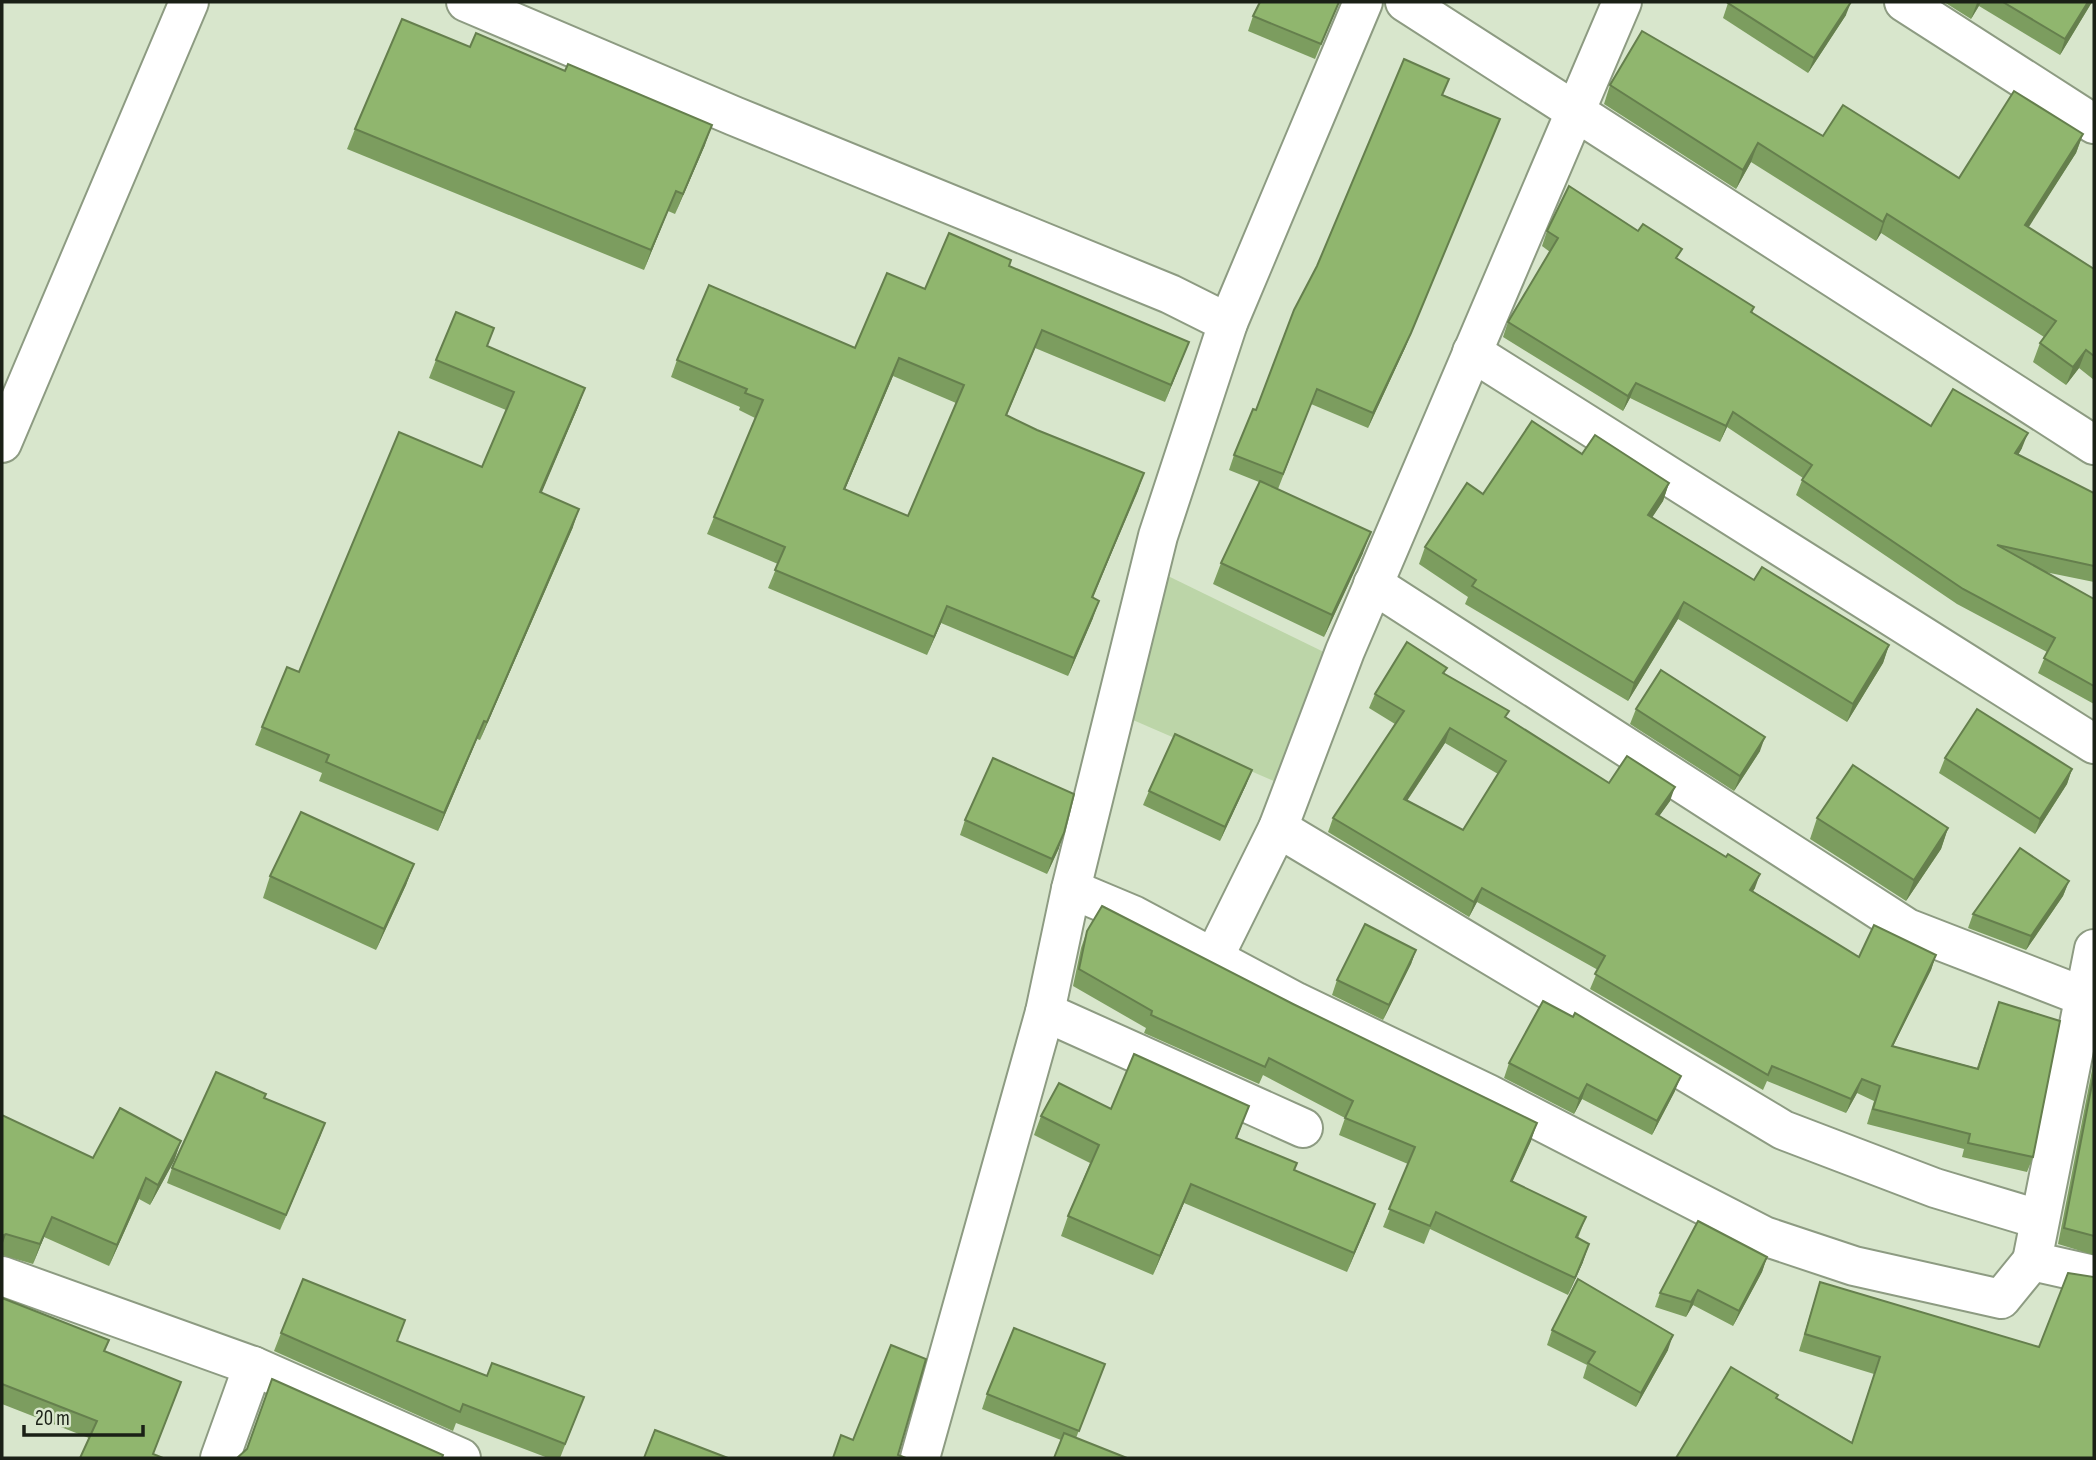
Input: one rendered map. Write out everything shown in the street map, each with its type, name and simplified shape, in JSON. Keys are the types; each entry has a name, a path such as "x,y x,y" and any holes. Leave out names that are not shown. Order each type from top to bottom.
{"street":[{"path":"2,443 189,2"},
{"path":"466,2 734,116 1170,294 1228,323"},
{"path":"920,1458 1045,1012 1071,889 1158,536 1228,323 1363,2"},
{"path":"1405,2 2094,446"},
{"path":"1214,957 1278,828 1373,584 1622,2"},
{"path":"1903,2 2094,124"},
{"path":"1472,352 2094,744"},
{"path":"1373,584 1907,928 2085,997"},
{"path":"1278,828 1783,1130 1935,1188 2038,1219"},
{"path":"1071,889 1133,915 1296,1002 1488,1094 1764,1236 1854,1266 2001,1299 2032,1261 2038,1219 2094,949"},
{"path":"1045,1012 1303,1128"},
{"path":"2032,1261 2094,1275"},
{"path":"2,1276 253,1366 461,1458"},
{"path":"220,1458 253,1366"}],"green space":[{"path":"1168,576 1332,656 1283,785 1133,720"}],"building":[{"path":"1260,2 1339,2 1321,44 1253,16"},
{"path":"1729,2 1851,2 1814,58"},
{"path":"2003,2 2088,2 2065,39"},
{"path":"402,19 470,47 476,33 565,71 568,64 712,125 683,194 676,191 651,250 355,129"},
{"path":"1642,31 1823,136 1843,105 1959,178 2014,91 2083,134 2025,225 2094,269 2094,356 2086,350 2073,367 2040,343 2056,321 1887,214 1883,222 1758,143 1743,170 1610,85"},
{"path":"1404,59 1449,79 1442,95 1500,119 1411,333 1373,413 1317,389 1283,474 1234,455 1253,409 1256,410 1294,310 1317,266"},
{"path":"1569,186 1638,231 1643,224 1682,249 1676,258 1754,307 1751,312 1931,426 1953,389 2028,433 2015,453 2094,493 2094,566 1997,545 2094,599 2094,686 2044,658 2055,638 1963,589 1802,480 1812,465 1733,412 1726,426 1636,383 1628,396 1508,322 1558,238 1547,231"},
{"path":"949,233 1011,260 1009,266 1189,342 1171,385 1042,330 1006,415 1144,473 1092,597 1099,601 1074,658 947,606 934,637 775,570 785,547 714,517 763,400 745,393 747,389 677,360 709,285 855,348 887,273 925,289","holes":["899,358 964,385 908,516 844,489"]},
{"path":"456,312 494,328 487,346 585,388 540,492 579,509 487,722 484,721 444,813 326,762 329,755 262,727 287,667 299,672 399,432 482,467 514,392 436,360"},
{"path":"1532,421 1582,454 1595,435 1669,483 1648,515 1754,580 1762,567 1889,645 1853,704 1684,602 1634,683 1472,586 1476,580 1425,547 1467,483 1483,494"},
{"path":"1260,481 1371,532 1332,615 1221,563"},
{"path":"1407,642 1447,668 1443,673 1509,711 1505,717 1609,783 1627,756 1675,787 1656,814 1726,857 1728,854 1760,874 1750,890 1859,957 1874,925 1936,955 1892,1046 1978,1069 1999,1002 2060,1021 2033,1157 1968,1143 1970,1134 1873,1109 1880,1086 1862,1079 1851,1099 1772,1066 1768,1075 1595,974 1605,956 1482,888 1474,902 1333,818 1404,711 1375,694","holes":["1450,728 1506,761 1463,830 1404,799"]},
{"path":"1661,670 1765,737 1740,776 1636,709"},
{"path":"1977,709 2072,769 2040,819 1945,758"},
{"path":"1175,734 1252,770 1225,827 1149,791"},
{"path":"993,758 1074,794 1064,833 1052,859 965,820"},
{"path":"1853,765 1948,828 1914,880 1817,818"},
{"path":"301,812 414,864 384,929 270,876"},
{"path":"2020,848 2069,881 2031,936 1973,914"},
{"path":"1102,906 1293,1004 1537,1123 1511,1181 1586,1217 1576,1237 1589,1244 1575,1278 1436,1212 1430,1226 1389,1209 1415,1147 1345,1118 1353,1101 1269,1058 1265,1067 1151,1015 1152,1011 1079,969 1087,931"},
{"path":"1365,924 1416,950 1389,1005 1337,980"},
{"path":"1543,1001 1573,1017 1575,1013 1681,1076 1657,1121 1587,1084 1579,1099 1509,1063"},
{"path":"1134,1054 1249,1106 1236,1138 1297,1163 1294,1170 1375,1204 1354,1253 1191,1184 1160,1256 1068,1216 1099,1145 1041,1116 1059,1083 1111,1109"},
{"path":"216,1072 266,1094 264,1098 325,1123 286,1215 172,1168"},
{"path":"2094,1074 2094,1236 2064,1228"},
{"path":"120,1108 181,1141 158,1185 146,1178 117,1245 52,1217 40,1244 6,1234 2,1236 2,1115 93,1158"},
{"path":"1698,1221 1767,1257 1739,1311 1698,1290 1691,1302 1660,1293"},
{"path":"2068,1273 2094,1277 2094,1458 1676,1458 1731,1367 1778,1395 1776,1398 1852,1443 1880,1357 1805,1334 1820,1282 2039,1347"},
{"path":"303,1279 405,1320 397,1341 487,1376 492,1363 584,1397 565,1444 463,1404 460,1412 281,1333"},
{"path":"1578,1279 1673,1335 1641,1393 1588,1363 1595,1352 1552,1330"},
{"path":"2,1298 109,1340 104,1351 181,1382 153,1454 163,1458 80,1458 97,1421 2,1384"},
{"path":"1014,1328 1105,1364 1079,1431 987,1394"},
{"path":"891,1345 926,1359 898,1455 906,1458 833,1458 841,1435 853,1440"},
{"path":"272,1379 443,1455 442,1458 237,1458 247,1449"},
{"path":"655,1430 728,1458 644,1458"},
{"path":"1064,1433 1127,1458 1054,1458"}]}
